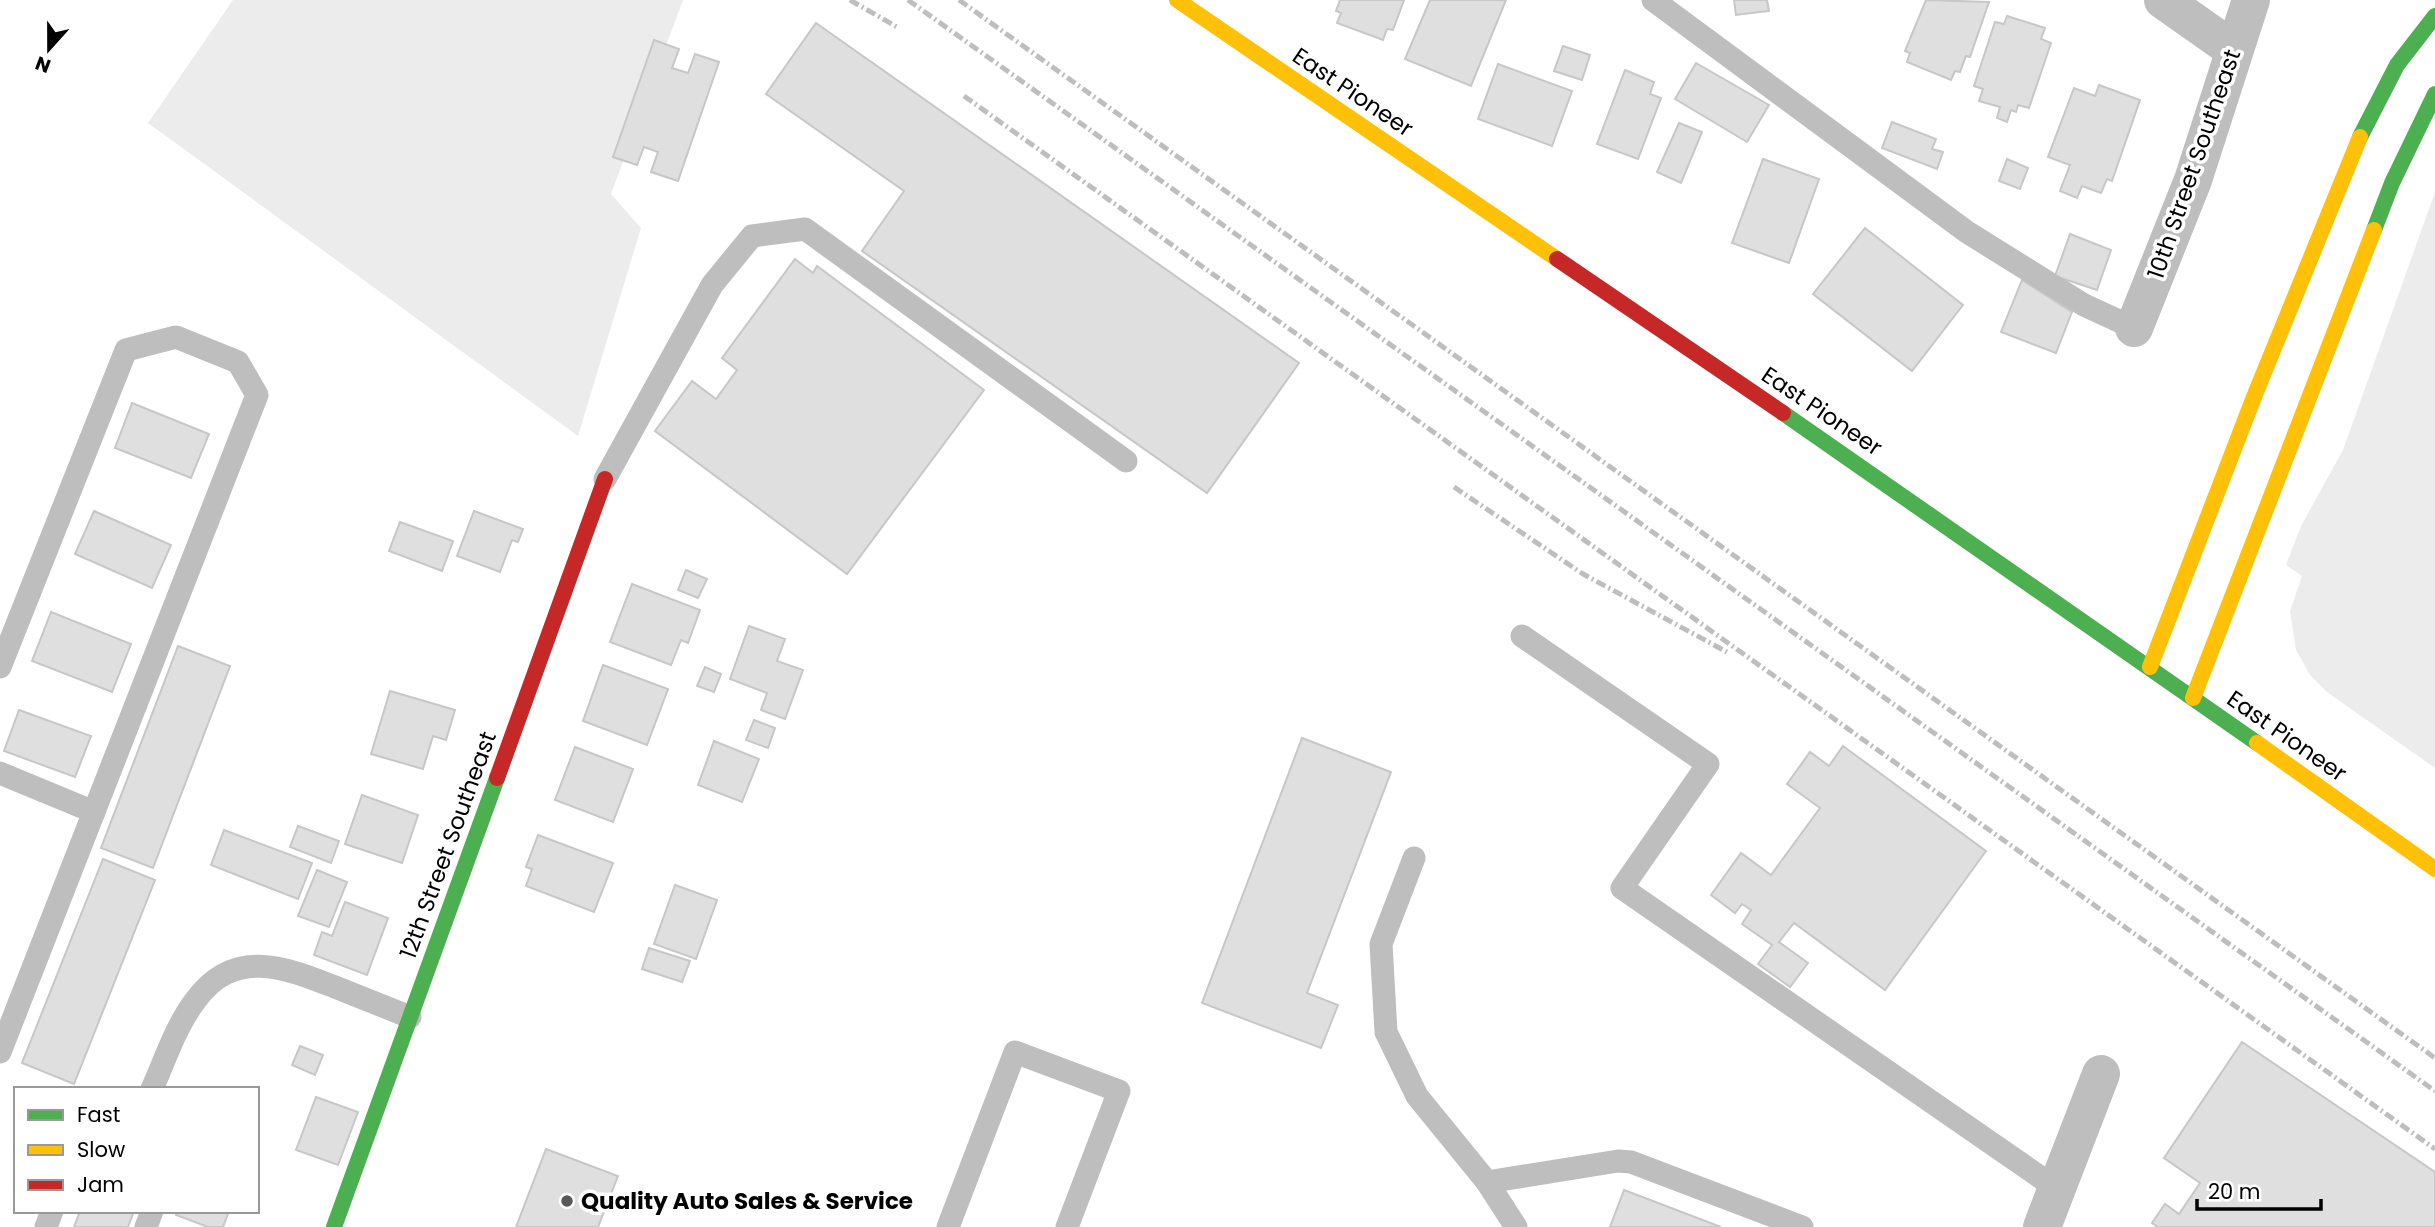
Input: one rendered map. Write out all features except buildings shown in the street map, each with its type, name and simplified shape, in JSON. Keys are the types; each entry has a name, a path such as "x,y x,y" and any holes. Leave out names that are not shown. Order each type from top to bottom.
{"main road":[{"name":"East Pioneer","path":"1177,0 1963,535 2435,869"},
{"path":"2150,667 2261,377 2380,93 2415,36 2435,16"},
{"path":"2193,698 2392,183 2435,94"},
{"name":"12th Street Southeast","path":"334,1227 605,479"}],"street":[{"path":"2163,0 2234,50"},
{"name":"10th Street Southeast","path":"2134,328 2193,180 2251,0"},
{"path":"2042,1227 2101,1074"}],"lane":[{"path":"1653,0 1967,232 2084,305 2134,328"},
{"path":"605,479 712,285 752,236 805,229 1126,461"},
{"path":"0,667 126,350 176,337 238,362 257,395 0,1052"},
{"path":"1522,636 1708,764 1622,888 2056,1188"},
{"path":"0,772 94,812"},
{"path":"1414,858 1381,944 1386,1032 1418,1096 1488,1182 1516,1227"},
{"path":"153,1087 194,1002 210,985 236,969 256,965 282,967 411,1017"},
{"path":"948,1227 1015,1052 1119,1091 1067,1227"},
{"path":"1488,1182 1618,1161 1631,1162 1802,1227"}],"shaded area":[{"path":"233,0 683,0 611,194 641,228 578,436 148,123"},
{"path":"2435,192 2435,768 2327,692 2310,675 2296,650 2290,611 2302,576 2286,565 2301,526 2343,450"}],"railway":[{"path":"850,0 897,27"},
{"path":"908,0 2435,1091"},
{"path":"959,0 2435,1058"},
{"path":"964,96 2435,1149"},
{"path":"1454,487 1583,574 1727,652"}],"traffic: fast":[{"path":"2360,137 2397,65 2435,16"},
{"path":"2374,230 2392,183 2435,94"},
{"path":"1783,413 2257,743"},
{"path":"334,1227 497,778"}],"traffic: slow":[{"path":"1177,0 1557,259"},
{"path":"2150,667 2254,397 2360,137"},
{"path":"2193,698 2374,230"},
{"path":"2257,743 2435,869"}],"traffic: jam":[{"path":"1557,259 1783,413"},
{"path":"497,778 605,479"}],"place":[{"name":"Quality Auto Sales & Service","path":"567,1201"}]}
